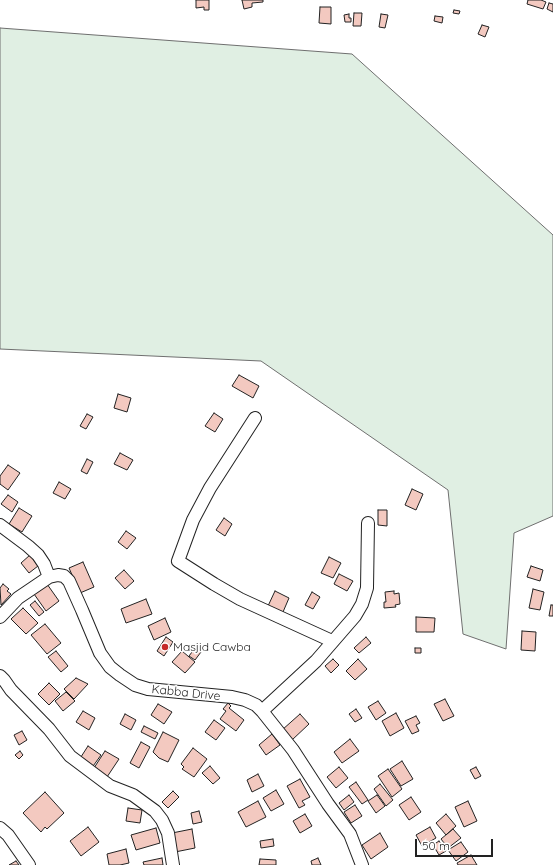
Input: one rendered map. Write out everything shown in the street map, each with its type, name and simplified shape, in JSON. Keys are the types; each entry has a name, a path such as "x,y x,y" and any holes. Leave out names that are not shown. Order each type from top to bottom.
{"street":[{"path":"255,418 210,488 193,520 178,561 240,599 332,641"},
{"path":"262,710 316,661 355,616 362,604 367,588 368,523"},
{"path":"0,525 38,555 44,564 49,577 18,598 0,617"},
{"name":"Kabba Drive","path":"49,577 58,575 64,576 69,582 100,653 110,667 135,685 148,690 232,697 245,700 256,705 262,710 293,750 328,804 350,834 362,865"},
{"path":"0,676 49,729 70,756 110,786 133,795 155,811 162,820 168,833 173,865"},
{"path":"0,828 8,835 29,865"}],"green space":[{"path":"0,28 352,54 553,235 553,516 514,533 506,649 463,634 448,490 261,361 0,349"}],"building":[{"path":"196,0 209,0 209,10 204,10 204,7 196,8"},
{"path":"242,0 263,0 263,2 252,3 252,7 244,9"},
{"path":"528,0 541,0 546,2 543,9 527,4"},
{"path":"549,3 553,4 553,12 547,9"},
{"path":"320,7 331,7 331,24 319,23"},
{"path":"454,10 460,11 459,14 453,13"},
{"path":"354,13 362,13 361,26 353,26"},
{"path":"349,14 351,22 345,22 344,15"},
{"path":"381,14 388,15 385,28 379,27"},
{"path":"435,16 443,17 442,23 434,21"},
{"path":"482,25 489,27 485,37 478,34"},
{"path":"239,375 259,386 253,398 232,386"},
{"path":"118,394 131,398 127,412 114,408"},
{"path":"214,413 223,419 215,432 205,426"},
{"path":"87,414 93,417 86,429 80,426"},
{"path":"120,453 133,460 127,470 114,464"},
{"path":"87,459 93,462 87,474 81,471"},
{"path":"8,465 20,473 8,490 0,484 0,476"},
{"path":"59,482 71,489 65,499 53,493"},
{"path":"412,489 423,494 416,510 405,505"},
{"path":"8,495 18,502 12,512 1,504"},
{"path":"19,508 32,516 22,532 9,524"},
{"path":"378,510 387,510 387,526 378,525"},
{"path":"224,518 232,524 225,536 216,530"},
{"path":"126,531 136,538 127,549 118,542"},
{"path":"30,555 38,566 29,573 21,563"},
{"path":"329,557 341,563 333,578 321,573"},
{"path":"83,562 94,587 80,593 69,568"},
{"path":"531,566 543,570 540,581 527,577"},
{"path":"124,570 134,581 125,589 115,578"},
{"path":"339,574 353,581 347,591 334,584"},
{"path":"3,584 9,589 7,591 11,594 1,605 0,588"},
{"path":"47,584 59,601 46,611 34,594"},
{"path":"533,589 544,592 540,610 529,608"},
{"path":"275,591 289,598 283,612 268,606"},
{"path":"394,591 394,594 399,593 400,604 395,605 396,607 384,608 384,602 386,602 385,592"},
{"path":"312,592 320,597 313,609 305,605"},
{"path":"146,599 152,614 126,623 121,609"},
{"path":"35,601 44,612 39,616 30,605"},
{"path":"551,605 553,605 553,616 549,616"},
{"path":"23,608 38,623 26,634 11,619"},
{"path":"416,617 435,618 434,632 416,632"},
{"path":"165,618 171,632 154,640 148,626"},
{"path":"45,624 61,643 47,654 31,635"},
{"path":"522,631 536,632 535,651 521,650"},
{"name":"Masjid Cawba","path":"166,637 173,642 164,656 157,651"},
{"path":"366,637 371,643 359,653 354,648"},
{"path":"195,648 201,652 195,660 189,656"},
{"path":"415,648 421,648 421,653 415,653"},
{"path":"56,651 68,666 61,672 48,657"},
{"path":"182,651 195,662 185,673 172,662"},
{"path":"333,659 339,665 331,673 325,666"},
{"path":"358,659 367,669 355,680 346,671"},
{"path":"76,678 88,684 74,699 64,689"},
{"path":"49,683 60,694 49,705 38,694"},
{"path":"66,692 75,701 63,711 55,701"},
{"path":"445,699 454,716 443,721 434,704"},
{"path":"378,701 386,713 376,720 368,707"},
{"path":"228,703 231,706 229,708 244,720 236,731 220,719 226,711 223,709"},
{"path":"158,704 172,712 164,724 151,715"},
{"path":"356,709 362,718 355,722 349,714"},
{"path":"83,711 95,718 89,730 76,722"},
{"path":"396,713 404,728 390,736 382,721"},
{"path":"125,714 136,720 131,730 120,724"},
{"path":"300,714 309,724 292,740 282,730"},
{"path":"416,716 420,723 416,725 419,731 412,734 405,721"},
{"path":"214,720 225,728 216,740 205,732"},
{"path":"144,726 158,733 155,739 141,732"},
{"path":"22,731 27,740 19,745 14,735"},
{"path":"163,732 179,740 168,762 159,758 153,752"},
{"path":"272,734 280,745 266,755 259,745"},
{"path":"350,739 359,751 342,763 334,752"},
{"path":"141,742 150,747 139,768 130,763"},
{"path":"88,746 101,755 91,769 79,760"},
{"path":"193,748 207,759 194,777 182,769 184,767 181,764"},
{"path":"20,751 23,755 19,759 15,755"},
{"path":"105,751 119,759 107,777 94,768"},
{"path":"402,761 413,779 401,786 390,769"},
{"path":"210,766 220,778 213,784 202,773"},
{"path":"339,767 348,778 336,788 327,777"},
{"path":"476,767 481,776 475,779 470,770"},
{"path":"388,769 402,789 392,797 378,776"},
{"path":"258,774 264,786 252,792 247,780"},
{"path":"300,779 310,797 302,801 305,805 299,808 287,786"},
{"path":"356,782 368,800 362,804 349,787"},
{"path":"380,784 393,800 386,806 374,789"},
{"path":"276,790 284,804 271,811 263,798"},
{"path":"173,791 179,797 168,808 162,802"},
{"path":"45,792 64,813 47,829 45,827 41,832 23,813"},
{"path":"349,795 354,802 344,810 339,803"},
{"path":"377,795 385,806 376,813 368,801"},
{"path":"411,797 421,812 409,820 399,805"},
{"path":"258,801 266,817 246,827 238,812"},
{"path":"468,801 477,821 464,827 455,807"},
{"path":"355,805 362,816 351,823 344,812"},
{"path":"128,808 142,810 140,823 126,821"},
{"path":"199,811 202,822 193,824 191,813"},
{"path":"305,814 312,826 300,833 293,821"},
{"path":"446,814 456,826 446,835 436,823"},
{"path":"88,827 99,842 81,856 70,841"},
{"path":"430,827 436,838 422,846 416,835"},
{"path":"156,828 160,843 136,850 131,835"},
{"path":"192,829 195,848 175,852 172,833"},
{"path":"453,829 461,838 448,848 441,839"},
{"path":"380,833 388,847 371,859 362,845"},
{"path":"273,839 274,846 261,848 260,841"},
{"path":"439,841 446,851 439,855 433,845"},
{"path":"461,842 468,852 456,861 448,850"},
{"path":"126,849 129,863 109,865 107,854"},
{"path":"471,855 477,865 458,865 457,863"},
{"path":"162,858 163,865 144,865 143,862"},
{"path":"318,858 321,865 312,865 311,861"},
{"path":"260,859 276,860 276,865 259,865"},
{"path":"16,861 19,865 9,865"}],"place":[{"name":"Masjid Cawba","path":"165,647"}]}
